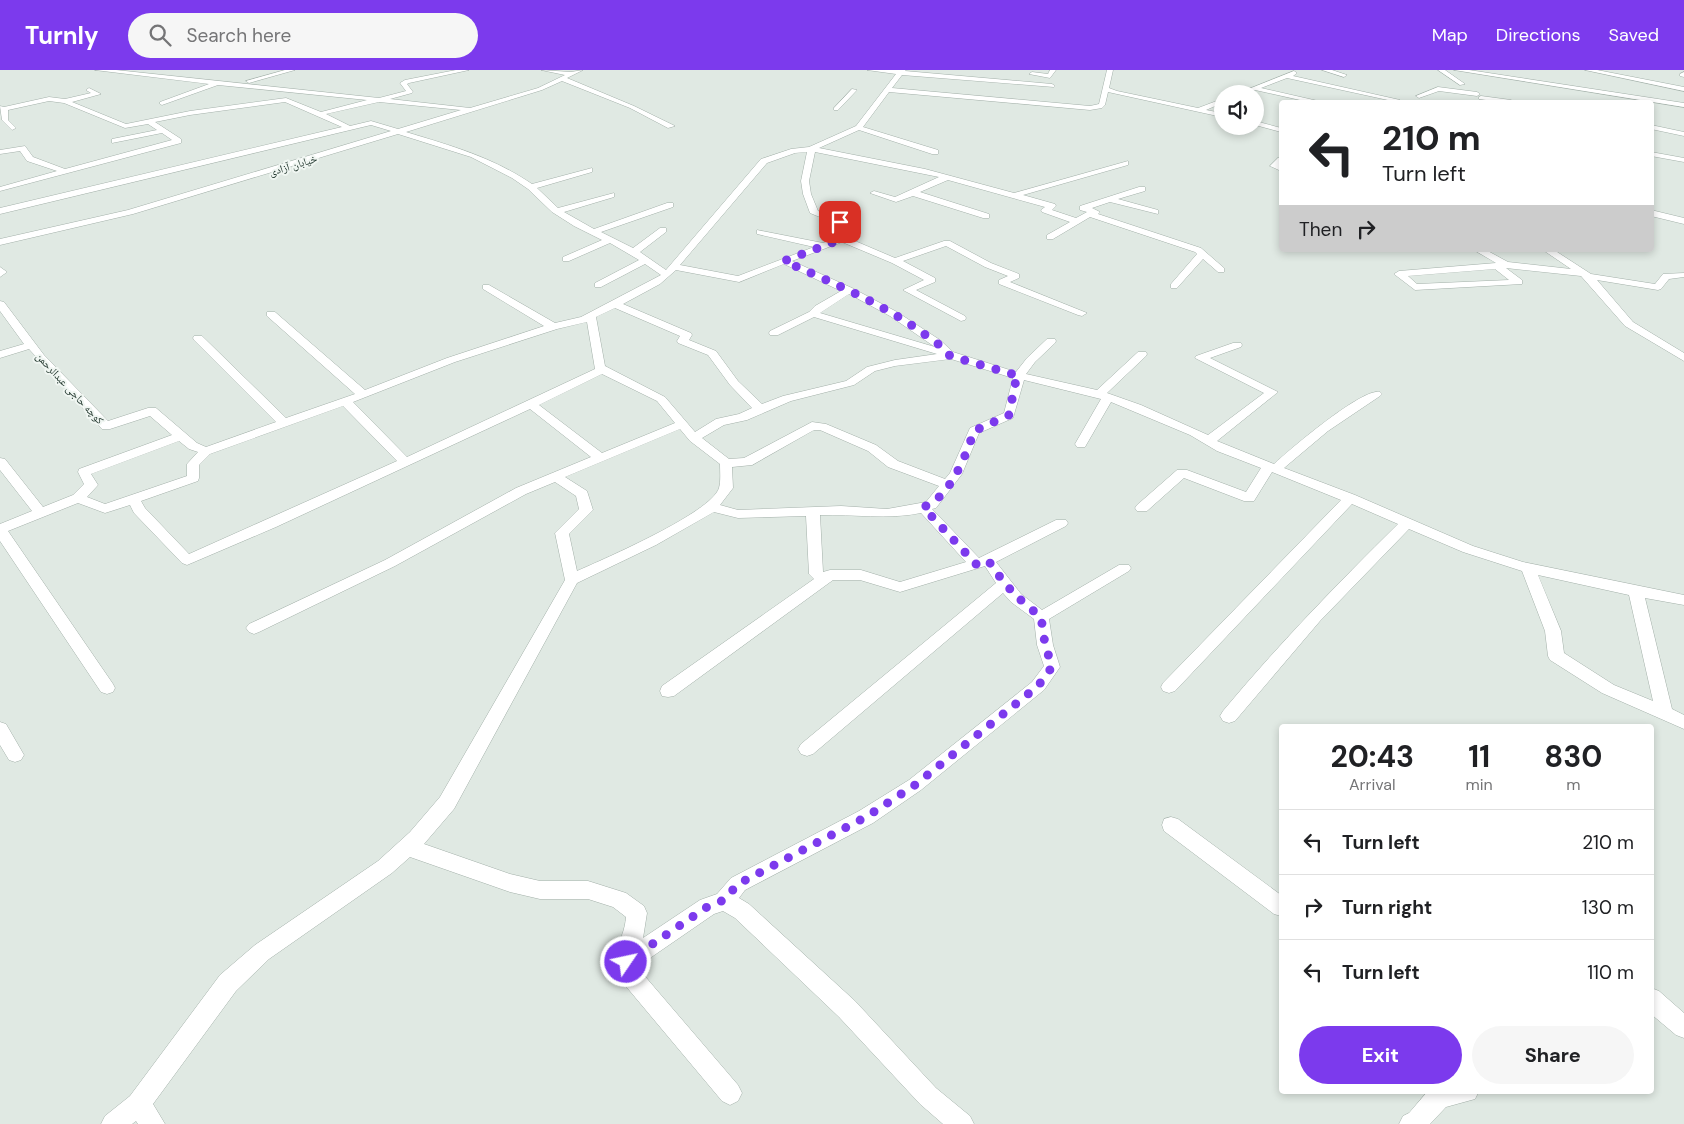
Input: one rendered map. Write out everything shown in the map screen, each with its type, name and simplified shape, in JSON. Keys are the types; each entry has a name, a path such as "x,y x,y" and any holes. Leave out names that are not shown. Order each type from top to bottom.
{"street":[{"path":"98,70 474,110"},
{"path":"240,84 292,70"},
{"path":"320,114 410,92 403,83 407,81 466,70"},
{"path":"544,70 572,74"},
{"name":"خیابان آزادی","path":"0,242 130,212 402,132 540,90 580,70"},
{"path":"870,70 902,71 1052,86"},
{"path":"1023,73 1050,76 1053,70"},
{"path":"887,90 1100,108 1106,92 1110,70"},
{"path":"1325,70 1344,75"},
{"path":"1441,70 1480,98"},
{"path":"1457,70 1652,100"},
{"path":"1588,70 1684,89"},
{"path":"78,498 105,509 193,478 193,464 206,451 363,395 451,360 592,316 671,271 764,161 794,151 811,149 859,128 902,71"},
{"path":"1262,85 1300,71"},
{"path":"1286,76 1397,100"},
{"path":"563,79 639,110 671,126"},
{"path":"1684,80 1681,82 1681,87 1684,89"},
{"path":"162,103 221,82"},
{"path":"1419,96 1438,88 1496,100"},
{"path":"89,90 98,94 99,98 106,102"},
{"path":"836,109 854,90"},
{"path":"1264,90 1307,100"},
{"path":"1106,92 1214,113"},
{"path":"65,101 98,94"},
{"path":"12,128 5,120 2,109 49,99 65,101 125,126 190,113 286,100 349,128"},
{"path":"1654,100 1684,105"},
{"path":"1202,109 1214,104"},
{"path":"0,189 178,141 150,122"},
{"path":"0,211 371,123 474,155 515,176 531,187 557,211 577,224 671,271 739,279 842,239 851,231 840,222 814,213 809,203 805,181 811,162 811,149"},
{"path":"1264,125 1279,129"},
{"path":"859,128 935,152"},
{"path":"1654,128 1684,133"},
{"path":"115,140 163,131"},
{"path":"0,152 22,148 30,158 64,171"},
{"path":"811,149 924,170 1052,206 1045,210 1077,221"},
{"path":"1654,155 1684,160"},
{"path":"1016,195 1125,163"},
{"path":"531,187 589,170"},
{"path":"874,193 896,200 947,177"},
{"path":"1050,237 1089,214 1096,212 1083,208 1142,189"},
{"path":"912,193 986,216"},
{"path":"557,211 611,195"},
{"path":"1111,200 1155,212"},
{"path":"594,232 670,205"},
{"path":"1089,214 1198,250 1221,270"},
{"path":"1654,214 1684,221"},
{"path":"634,252 663,230"},
{"path":"760,232 822,246"},
{"path":"842,239 896,261 932,280 908,290 961,318"},
{"path":"566,259 610,240"},
{"path":"896,261 947,243 988,265 1016,276 1002,282 1082,313"},
{"path":"1481,252 1501,265 1518,282 1416,287 1398,274 1501,265 1586,275 1658,287 1666,276 1682,275"},
{"path":"1551,252 1586,275 1629,324 1681,354"},
{"path":"1174,286 1202,254"},
{"path":"598,285 646,260"},
{"path":"784,261 849,290 907,321 944,346 950,356"},
{"path":"0,270 2,272 0,274"},
{"path":"486,287 553,327"},
{"path":"774,333 813,314 819,308 849,290"},
{"path":"613,303 687,335 682,341 712,352 734,383 760,409"},
{"name":"کوچه حاجی عبدالرحمن","path":"0,304 40,357 106,426 152,411 193,446 206,451"},
{"path":"271,314 363,395"},
{"path":"813,314 860,326 950,356 1019,376 1104,396 1194,432 1221,448 1350,498 1468,549 1528,568 1684,600"},
{"path":"592,316 594,350 600,368 661,399 694,438 726,464 747,462 812,426 822,427 872,448 893,464 948,485"},
{"path":"198,338 284,423"},
{"path":"712,507 738,514 841,510 887,513 931,504 956,474 974,431 1009,415 1015,384 1019,376 1031,360 1051,341"},
{"path":"0,355 31,345"},
{"path":"1209,441 1272,392 1200,358 1237,345"},
{"path":"1081,444 1104,396 1142,354"},
{"path":"694,438 720,422 743,417 786,398 850,383 870,369 895,363 950,356"},
{"path":"133,499 139,510 187,560 405,462 603,369"},
{"path":"1142,508 1182,474 1248,498 1273,468 1346,412 1376,394"},
{"path":"345,401 405,462"},
{"path":"531,404 600,458"},
{"path":"254,628 390,563 521,492 683,424"},
{"path":"107,688 0,529 78,498 91,485 84,472 180,436"},
{"path":"0,462 40,512"},
{"path":"113,1124 138,1104 228,983 262,952 385,867 417,838 447,803 572,580 651,542 712,507 726,488 726,464"},
{"path":"556,477 582,494 586,510 562,534 572,580"},
{"path":"1169,687 1350,498"},
{"path":"626,962 707,907 724,900 738,884 866,817 915,785 1038,686 1052,667 1045,644 1041,617 1016,598 982,562 923,507"},
{"path":"813,511 816,574 823,579"},
{"path":"668,692 830,575 861,575 900,587 982,562 1061,523"},
{"path":"1229,716 1259,679 1407,523"},
{"path":"1041,617 1124,568"},
{"path":"1528,568 1553,630 1556,656 1608,689 1684,722"},
{"path":"807,749 1004,584"},
{"path":"1636,591 1664,713"},
{"path":"0,729 15,755"},
{"path":"1171,825 1279,906"},
{"path":"407,847 510,883 540,890 588,890 619,900 637,913 634,933 625,952 627,971 730,1094"},
{"path":"724,900 742,911 847,1009 928,1096 962,1124"},
{"path":"1654,1006 1684,1027"},
{"path":"1411,1124 1416,1121 1438,1094"},
{"path":"138,1104 153,1124"}],"route":[{"path":"626,962 707,907 724,900 738,884 866,817 915,785 1038,686 1052,667 1045,644 1041,617 1016,598 988,560 976,564 923,507 931,504 956,474 970,445 974,431 1009,415 1015,384 1019,376 950,356 944,346 933,341 907,321 849,290 784,261 842,239 851,231 840,222"}]}
